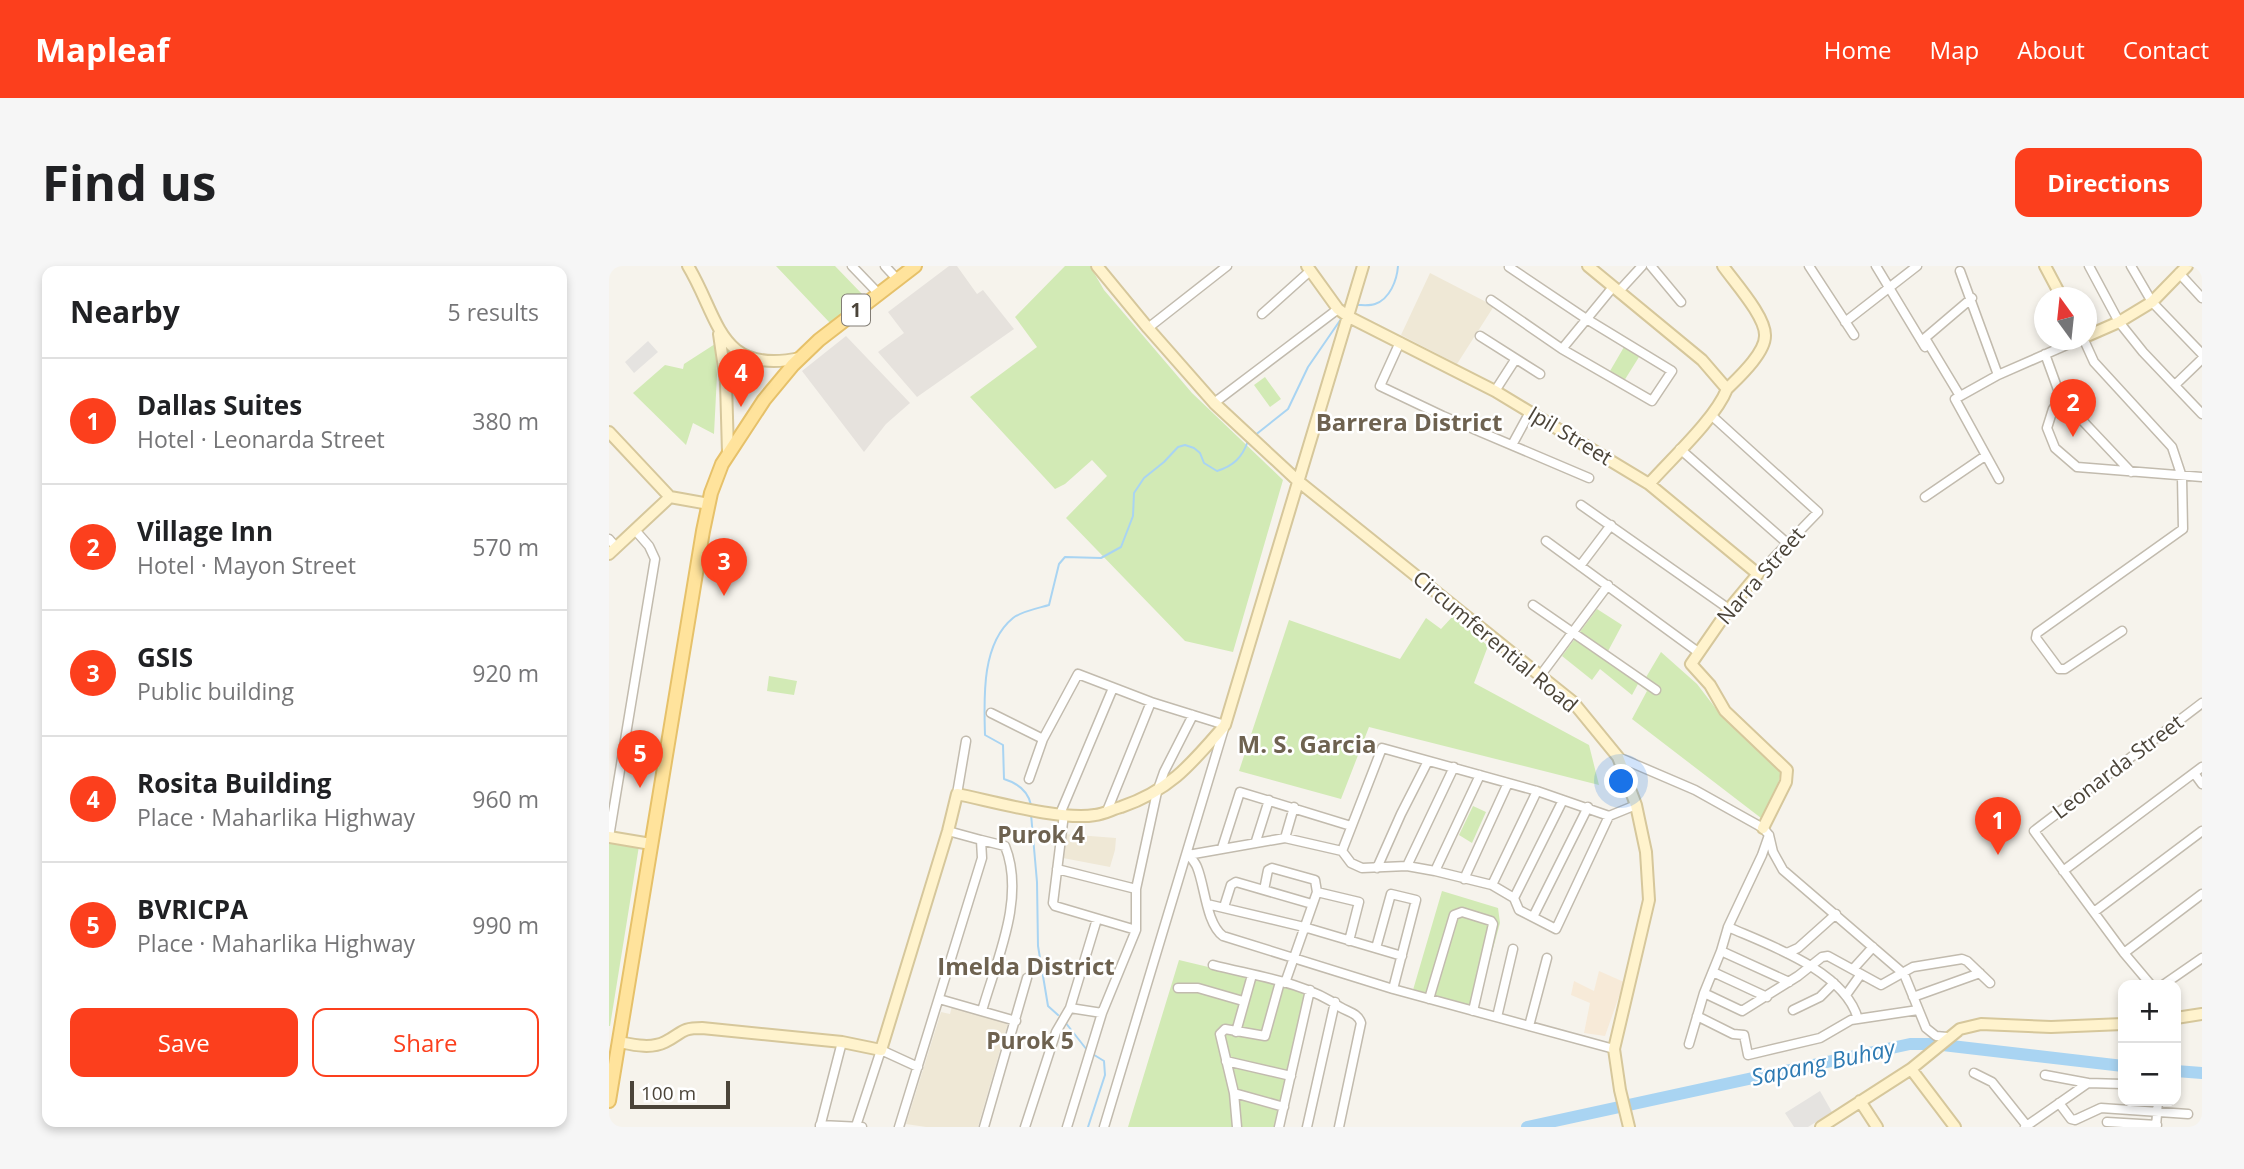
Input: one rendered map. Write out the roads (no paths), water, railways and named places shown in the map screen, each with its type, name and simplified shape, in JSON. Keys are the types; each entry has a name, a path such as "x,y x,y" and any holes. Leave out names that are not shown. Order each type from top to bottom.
{"main road":[{"name":"1","path":"610,1095 709,504 716,476 759,407 800,358 849,316 915,266"}],"street":[{"path":"688,266 719,331 732,347 751,358 772,361 800,358"},
{"path":"852,266 878,293"},
{"path":"885,266 897,279"},
{"path":"1148,328 1227,266"},
{"path":"1104,1127 1363,266"},
{"path":"1588,266 1702,360 1727,388"},
{"path":"1562,349 1585,318 1642,266"},
{"path":"1651,266 1681,302"},
{"path":"1649,484 1711,415 1723,400 1727,388 1750,366 1766,338 1763,322 1723,266"},
{"path":"1808,266 1854,335"},
{"path":"1876,266 1942,376"},
{"path":"1845,322 1917,266"},
{"path":"2045,266 2056,287"},
{"path":"2089,266 2119,322 2143,352 2202,414"},
{"path":"2131,266 2152,302 2202,357 2176,384"},
{"name":"Circumferential Road","path":"1099,267 1214,403 1298,481 1573,702 1618,757 1636,804 1646,852 1649,901 1614,1049 1628,1124"},
{"path":"1491,300 1562,349 1652,401 1672,371 1585,318 1509,267"},
{"path":"1262,314 1308,269"},
{"name":"Ipil Street","path":"1308,269 1338,309 1349,317 1495,391 1649,484 1758,574"},
{"path":"2097,332 2152,302 2183,270 2202,298"},
{"path":"1960,271 1998,375"},
{"path":"1960,396 1925,338 1972,298"},
{"path":"1214,403 1338,309"},
{"path":"719,331 726,382 728,453"},
{"path":"1480,336 1540,374"},
{"path":"1400,342 1380,386 1433,412 1589,478"},
{"path":"1999,479 1955,398 2054,350"},
{"path":"2090,350 2094,362 2172,447 2181,475 2183,529 2036,633 2036,638 2059,669 2065,669 2122,631"},
{"path":"2045,354 2061,398 2131,472"},
{"path":"1495,391 1515,360"},
{"path":"2061,398 2053,408 2047,428 2055,448 2077,467 2202,477"},
{"path":"1512,444 1530,412"},
{"name":"Narra Street","path":"1698,652 1728,609 1758,574 1818,512 1711,415"},
{"path":"609,432 670,498 709,504"},
{"path":"1680,449 1787,543"},
{"path":"1925,497 1985,456"},
{"path":"611,547 635,530 670,498"},
{"path":"1581,505 1728,609"},
{"path":"1580,566 1611,525"},
{"path":"635,530 649,546 655,559 609,837 651,844"},
{"path":"1546,541 1698,652 1691,664 1710,685 1725,711 1787,770 1786,782 1766,832 1762,855 1728,927 1696,1016 1689,1044"},
{"path":"1540,677 1608,585"},
{"path":"1533,605 1656,690"},
{"path":"1029,779 1043,739 1078,674 1151,702 1225,725"},
{"path":"1113,688 1062,814 1053,899 1055,906 1136,930"},
{"path":"1107,811 1151,702"},
{"name":"Leonarda Street","path":"2063,871 2034,831 2200,708"},
{"path":"991,713 1043,739"},
{"path":"1067,1127 1102,1013 1136,930 1136,889 1157,792 1192,715"},
{"path":"957,794 1062,814 1095,815 1157,792 1187,768 1225,725"},
{"path":"856,1126 948,831 966,741"},
{"path":"1342,851 1382,748 1537,791 1609,816"},
{"path":"1618,757 1695,790 1766,832 1783,870 1904,974 1926,1028 1945,1039"},
{"path":"1377,868 1428,761"},
{"path":"1407,866 1454,767"},
{"path":"2147,980 2063,871 2202,767"},
{"path":"2194,773 2202,784"},
{"path":"1435,870 1480,775"},
{"path":"1464,878 1508,783"},
{"path":"1492,885 1537,791"},
{"path":"1222,848 1240,792 1351,826"},
{"path":"1256,841 1269,800"},
{"path":"1514,898 1563,800"},
{"path":"1188,854 1285,838 1342,851 1351,863 1361,868 1407,866 1435,870 1492,885 1514,898 1519,910 1556,929 1609,816 1636,804"},
{"path":"1285,838 1294,807"},
{"path":"1533,917 1588,807"},
{"path":"948,831 1005,846 1009,855 1013,886 1008,918 982,1011"},
{"path":"2094,912 2202,831"},
{"path":"899,1127 980,870 981,840"},
{"path":"1188,854 1197,865 1207,904 1219,934 1393,989 1614,1049"},
{"path":"1237,1127 1234,1093 1220,1034 1225,1029 1265,1036 1317,892 1315,880 1272,867 1268,870 1264,890"},
{"path":"1057,869 1136,889"},
{"path":"1224,906 1233,882 1312,904"},
{"path":"1317,892 1359,902 1349,941"},
{"path":"1376,948 1391,894 1414,899 1416,903 1393,989"},
{"path":"2124,953 2202,894"},
{"path":"1207,904 1304,927 1402,956"},
{"path":"1429,999 1454,915 1462,912 1493,924 1473,1011"},
{"path":"1787,953 1798,948 1836,914"},
{"path":"1025,1127 1056,1032 1070,1007 1097,919"},
{"path":"1728,927 1787,953 1834,983 1846,995 1858,1019"},
{"path":"1846,995 1873,947"},
{"path":"1497,1017 1513,949"},
{"path":"1721,951 1789,982"},
{"path":"1704,993 1742,1012 1822,957 1828,956 1881,985 1913,967 1962,959 1990,982"},
{"path":"1529,1026 1547,958"},
{"path":"2170,980 2202,958"},
{"path":"1213,965 1310,990 1359,1017 1361,1023 1339,1127"},
{"path":"1713,972 1767,997"},
{"path":"1913,998 1980,973"},
{"path":"1235,1032 1252,975"},
{"path":"984,1127 1027,978"},
{"path":"1793,1010 1820,998 1834,983"},
{"path":"1178,988 1198,988 1243,1001"},
{"path":"1279,1127 1310,990"},
{"path":"939,999 1016,1021"},
{"path":"1307,1127 1335,1002"},
{"path":"1070,1007 1102,1013"},
{"path":"1696,1016 1733,1034 1744,1035 1748,1055 1820,1038 1858,1019 1918,1010"},
{"path":"2181,1017 2202,1014"},
{"path":"1821,1127 1911,1069 1960,1029 1981,1024 2051,1027 2118,1024"},
{"path":"619,1042 653,1046 665,1042 686,1028 702,1028 842,1042 881,1050 918,1067"},
{"path":"842,1042 820,1126 862,1127"},
{"path":"1226,1061 1291,1076"},
{"path":"1911,1069 1955,1127"},
{"path":"1974,1073 1992,1082 2026,1126 2088,1083"},
{"path":"2045,1075 2088,1083 2118,1084"},
{"path":"1234,1093 1284,1107"},
{"path":"1860,1101 1877,1127"},
{"path":"2059,1103 2071,1119 2075,1120 2101,1108 2188,1114"},
{"path":"2106,1122 2157,1126 2158,1106"}],"waterway":[{"path":"1357,305 1373,305 1385,298 1394,283 1398,266"},
{"path":"1254,436 1288,409 1308,367 1341,319"},
{"path":"1031,805 1021,788 1004,779 1003,745 985,735 985,689 995,642 1013,618 1049,605 1059,564 1065,557 1101,558 1121,547 1133,516 1134,493 1144,478 1178,447 1185,445 1194,448 1200,453 1204,463 1217,471 1236,460 1248,441"},
{"path":"1031,814 1037,882 1038,946 1048,1006 1058,1015"},
{"path":"1065,1022 1087,1050"},
{"name":"Sapang Buhay","path":"1527,1127 1910,1044 1934,1044 2118,1065"},
{"path":"1088,1127 1105,1075 1104,1061 1091,1053"},
{"name":"Sapang Buhay","path":"2181,1071 2202,1073"},
{"name":"Sapang Buhay","path":"1554,1127 1556,1121"}],"place":[{"name":"Rosita Building","path":"741,407"},
{"name":"Village Inn","path":"2073,437"},
{"name":"GSIS","path":"724,596"},
{"name":"BVRICPA","path":"640,788"},
{"name":"Dallas Suites","path":"1998,855"}],"district":[{"name":"Barrera District","path":"1409,423"},
{"name":"M. S. Garcia","path":"1307,745"},
{"name":"Purok 4","path":"1041,835"},
{"name":"Imelda District","path":"1026,967"},
{"name":"Purok 5","path":"1030,1041"}]}
